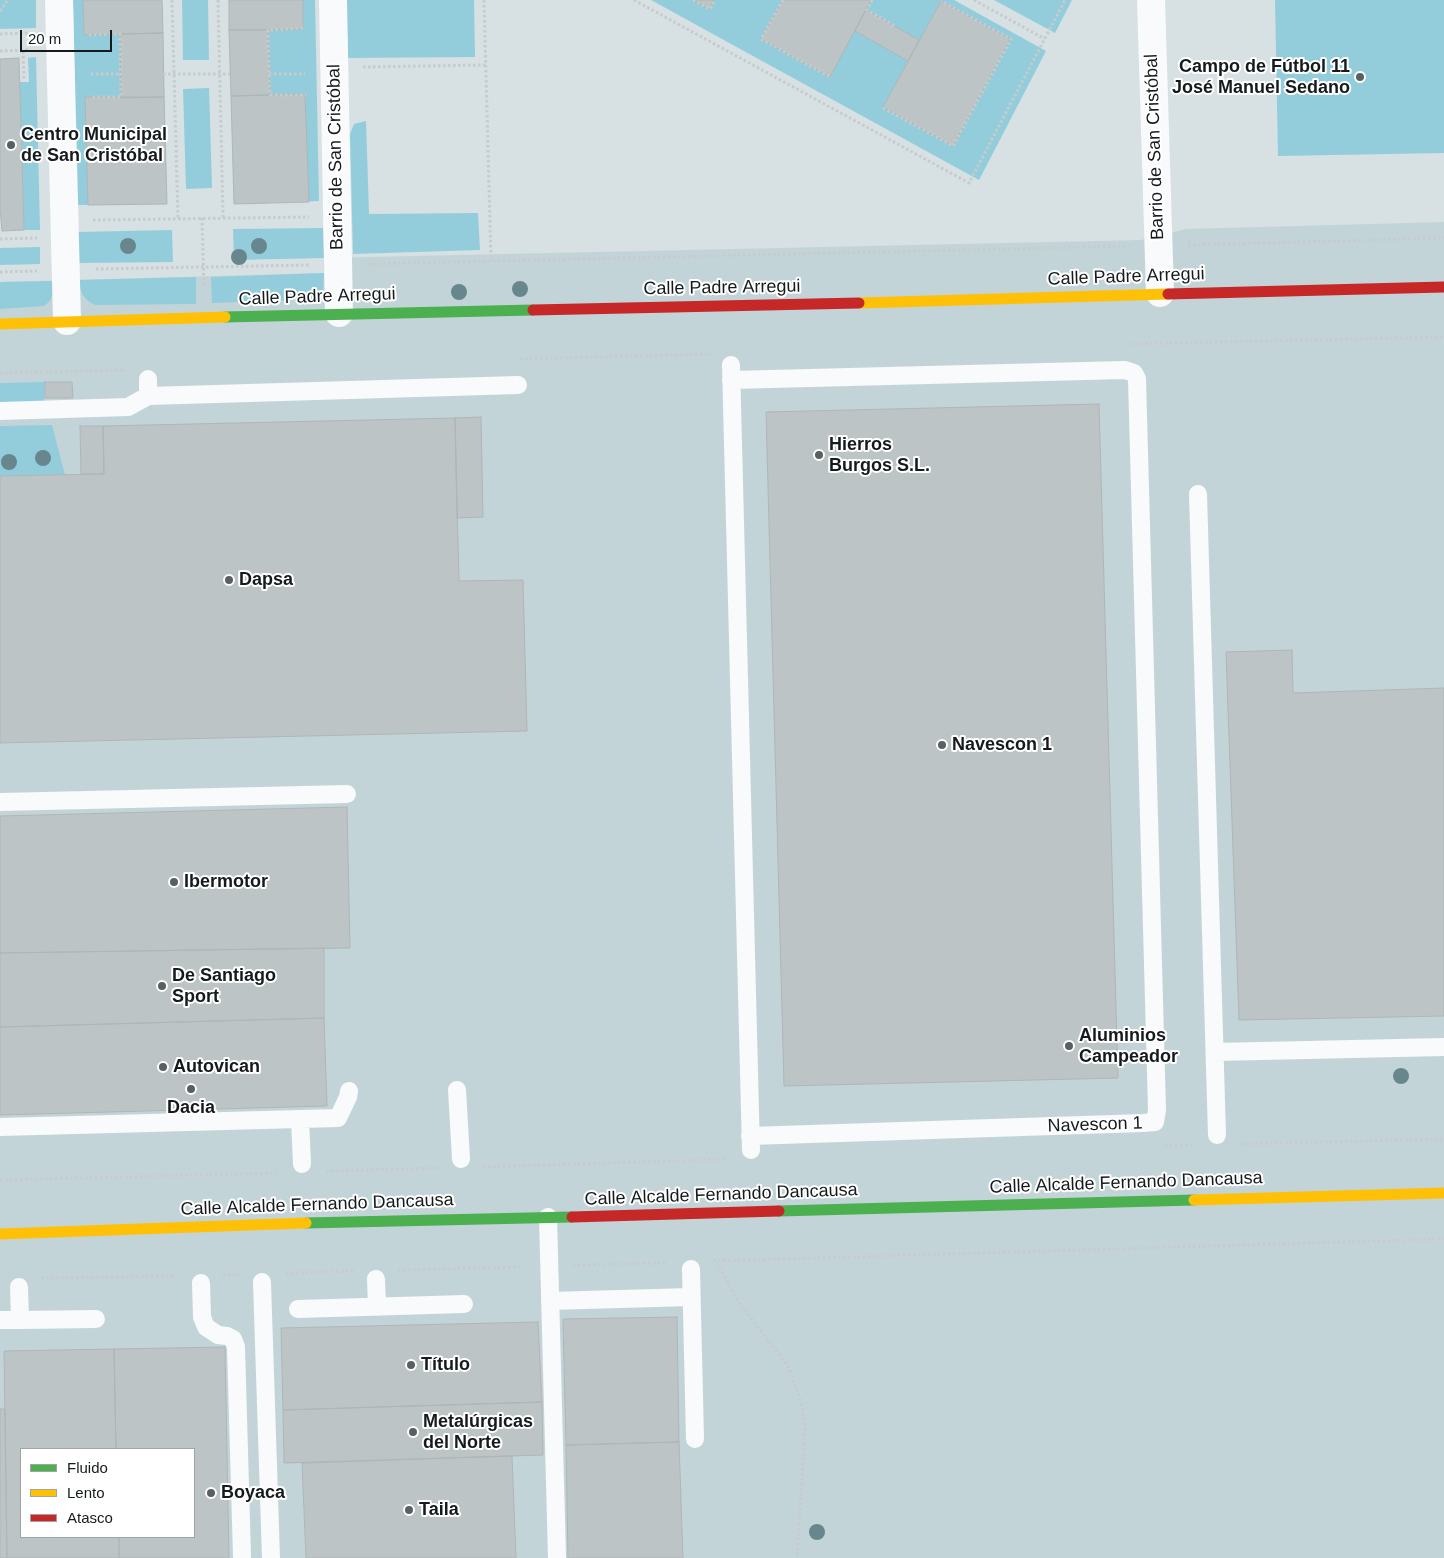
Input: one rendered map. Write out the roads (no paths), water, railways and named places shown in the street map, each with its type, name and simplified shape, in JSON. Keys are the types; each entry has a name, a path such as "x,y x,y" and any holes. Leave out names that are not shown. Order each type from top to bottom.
{"street":[{"path":"59,0 67,322"},
{"name":"Barrio de San Cristóbal","path":"332,0 339,314"},
{"name":"Barrio de San Cristóbal","path":"1151,0 1160,294"},
{"name":"Calle Padre Arregui","path":"0,324 1444,287"},
{"name":"Calle Alcalde Fernando Dancausa","path":"0,1234 304,1222 1444,1193"}],"lane":[{"name":"Navescon 1","path":"1125,370 1134,373 1137,379 1157,1100 1155,1122 751,1143 731,372 1125,370"},
{"path":"0,411 128,407 148,388 339,383 518,386"},
{"path":"1198,494 1217,1136"},
{"path":"0,802 346,794"},
{"path":"1215,1052 1444,1047"},
{"path":"457,1090 460,1159"},
{"path":"0,1127 338,1118 349,1091"},
{"path":"300,1119 302,1164"},
{"path":"548,1217 557,1558"},
{"path":"691,1269 694,1440"},
{"path":"376,1279 377,1307"},
{"path":"262,1282 271,1558"},
{"path":"201,1283 202,1317 206,1327 218,1335 233,1339 236,1346 242,1556"},
{"path":"20,1287 20,1320"},
{"path":"550,1301 691,1297"},
{"path":"298,1309 464,1304"},
{"path":"0,1320 96,1319"}],"place":[{"name":"Campo de Fútbol 11 José Manuel Sedano","path":"1360,77"},
{"name":"Centro Municipal de San Cristóbal","path":"11,145"},
{"name":"Hierros Burgos S.L.","path":"819,455"},
{"name":"Dapsa","path":"229,580"},
{"name":"Navescon 1","path":"942,745"},
{"name":"Ibermotor","path":"174,882"},
{"name":"De Santiago Sport","path":"162,986"},
{"name":"Aluminios Campeador","path":"1069,1046"},
{"name":"Autovican","path":"163,1067"},
{"name":"Dacia","path":"191,1089"},
{"name":"Título","path":"411,1365"},
{"name":"Metalúrgicas del Norte","path":"413,1432"},
{"name":"Boyaca","path":"211,1493"},
{"name":"Taila","path":"409,1510"}]}
